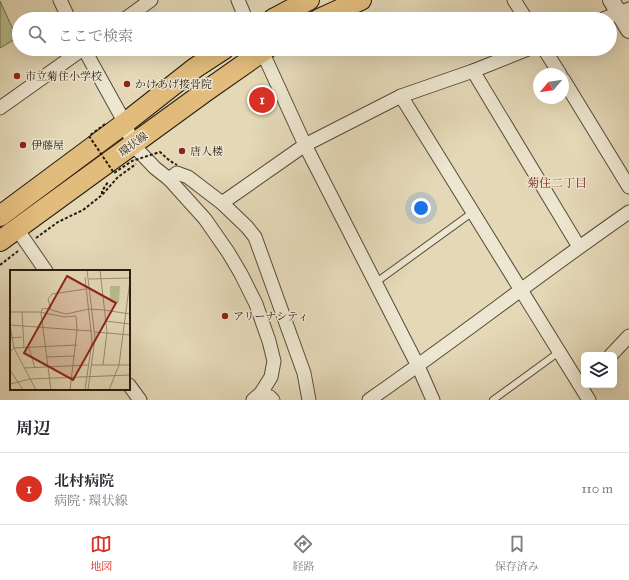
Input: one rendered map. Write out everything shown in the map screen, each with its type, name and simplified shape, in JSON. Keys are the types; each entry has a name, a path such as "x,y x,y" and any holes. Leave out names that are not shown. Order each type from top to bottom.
{"main road":[{"path":"284,12 309,0"},
{"path":"334,12 361,0"},
{"name":"環状線","path":"0,216 125,123 195,68 213,56"},
{"name":"環状線","path":"0,241 136,153 257,56"}],"street":[{"path":"60,0 66,12"},
{"path":"134,12 150,0"},
{"path":"238,0 243,12"},
{"path":"514,0 522,12"},
{"path":"620,7 629,30"},
{"path":"0,108 73,56"},
{"path":"87,56 125,123 136,153 169,179 204,219 218,236 241,274 256,304 269,341 274,361 271,377 257,396"},
{"path":"267,56 305,145 418,366 433,400"},
{"path":"222,203 305,145 401,96 473,71 510,56"},
{"path":"548,56 556,68"},
{"path":"473,71 579,246"},
{"path":"569,89 629,187"},
{"path":"401,96 559,352 581,384"},
{"path":"169,179 177,173 188,177 222,203 248,227 254,237 304,373 309,400"},
{"path":"369,400 418,366 579,246 629,212"},
{"path":"17,229 45,270"},
{"path":"614,352 629,336"},
{"path":"130,386 140,400"},
{"path":"583,388 589,400"},
{"path":"257,396 270,397 273,400"}],"lane":[{"path":"375,283 473,212"},
{"path":"493,400 559,352"}],"path":[{"path":"105,124 89,136 114,173 132,161 160,152 177,165"},
{"path":"35,239 58,222 83,210 102,195 136,153"},
{"path":"0,265 23,248"}],"green space":[{"path":"0,1 12,27 12,41 0,48"}],"place":[{"name":"市立菊住小学校","path":"17,76"},
{"name":"かけあげ接骨院","path":"127,84"},
{"name":"北村病院","path":"262,100"},
{"name":"伊藤屋","path":"23,145"},
{"name":"唐人楼","path":"182,151"},
{"name":"アリーナシティ","path":"225,316"}],"district":[{"name":"菊住二丁目","path":"557,183"}]}
